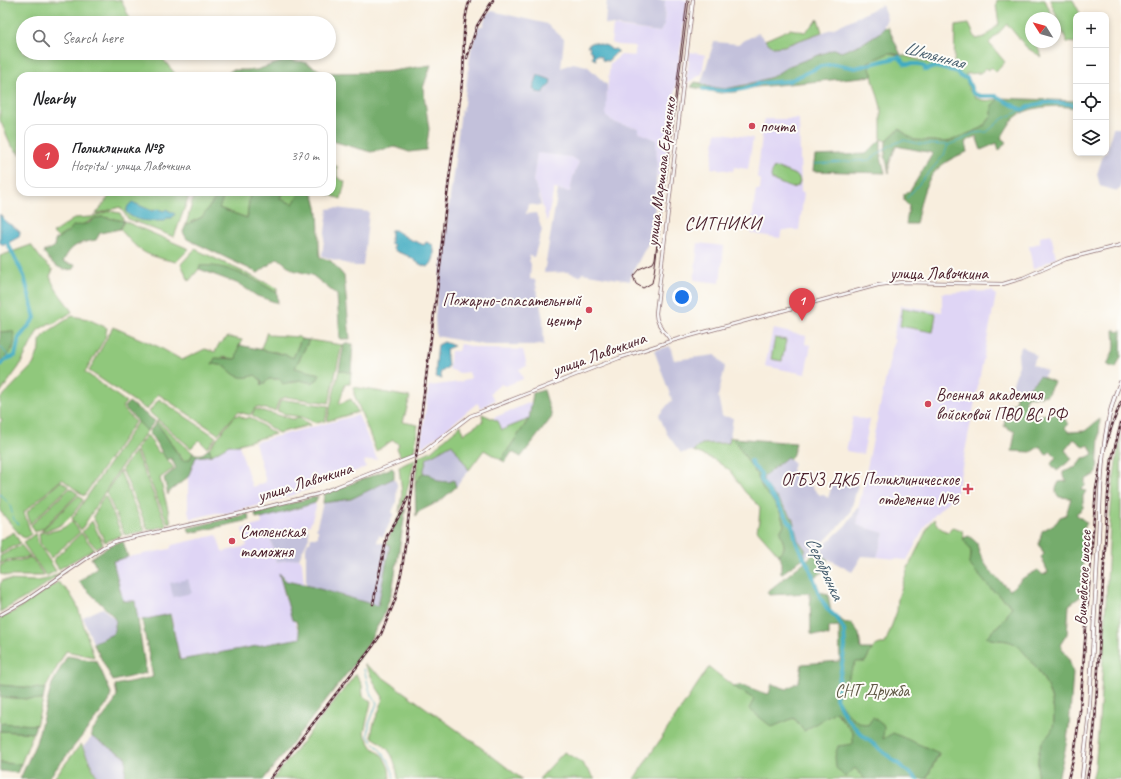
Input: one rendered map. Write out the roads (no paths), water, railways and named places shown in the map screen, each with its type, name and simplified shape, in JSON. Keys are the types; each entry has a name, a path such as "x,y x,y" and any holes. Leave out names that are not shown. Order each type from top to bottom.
{"main road":[{"name":"улица Маршала Ерёменко","path":"671,341 658,325 656,313 693,0"},
{"name":"улица Лавочкина","path":"0,615 25,601 103,547 130,537 258,510 336,488 422,453 470,416 619,358 671,341 890,283 1003,284 1023,278 1066,259 1121,245"},
{"name":"Витебское шоссе","path":"1082,779 1088,715 1107,428 1115,394 1121,381"}],"water":[{"path":"593,42 618,51 608,61 602,60 602,57 597,55 595,57 596,60 592,58 593,53 589,50 590,47 587,46"},
{"path":"538,75 551,80 550,84 543,93 536,92 533,88"},
{"path":"132,202 152,211 158,209 164,211 166,209 175,214 172,218 167,218 165,221 139,220 130,216 126,212 128,206"},
{"path":"0,214 7,223 20,232 19,237 4,245 0,243"},
{"path":"391,230 395,230 409,239 424,245 426,242 433,245 434,257 430,265 428,267 421,265 408,256 393,249 394,245 391,244"},
{"path":"444,342 454,346 446,349 448,367 440,373 442,379 436,377 436,366 438,345"}],"waterway":[{"name":"Шклянная","path":"703,89 724,91 743,89 761,83 789,81 821,66 835,64 855,68 899,57 905,64 919,64 926,68 925,70 935,67 957,72 961,77 967,78 973,93 980,96 996,96 1022,110 1042,103 1073,105"},
{"path":"814,164 870,160 891,145 903,140 920,144 948,145 964,139 973,133 987,132 1002,119 1022,110"},
{"path":"907,198 944,155 948,145"},
{"path":"0,365 7,359 15,356 19,338 35,318 24,276 6,240"},
{"path":"0,346 10,358"},
{"name":"Серебрянка","path":"751,461 753,466 761,474 761,480 793,527 796,542 811,571 820,597 828,610 837,618 844,630 845,647 836,698 845,716 861,734 917,779"},
{"path":"0,494 10,505 14,520 19,524"},
{"path":"364,669 370,692 377,703 369,724 368,736 388,761 391,766 394,779"}],"tram line":[{"path":"687,0 655,259 653,263 639,269 633,276 636,284 643,288 652,283 654,273 689,0"}],"railway":[{"path":"270,779 373,646 381,634 395,600 402,569 441,258 445,212 463,73 465,18 470,0"},
{"path":"467,58 477,26 493,0"},
{"path":"1068,779 1074,756 1080,711 1096,489 1106,445 1121,402"},
{"path":"1087,779 1091,760 1095,722 1108,495 1112,459 1121,423"},
{"path":"373,604 387,536 402,511 408,497"}],"place":[{"name":"почта","path":"752,126"},
{"name":"Пожарно-спасательный центр","path":"589,310"},
{"name":"Поликлиника №8","path":"802,321"},
{"name":"Военная академия войсковой ПВО ВС РФ","path":"928,404"},
{"name":"ОГБУЗ ДКБ Поликлиническое отделение №6","path":"968,489"},
{"name":"Смоленская таможня","path":"232,541"}],"district":[{"name":"СИТНИКИ","path":"723,223"}],"park label":[{"name":"СНТ Дружба","path":"872,690"}]}
